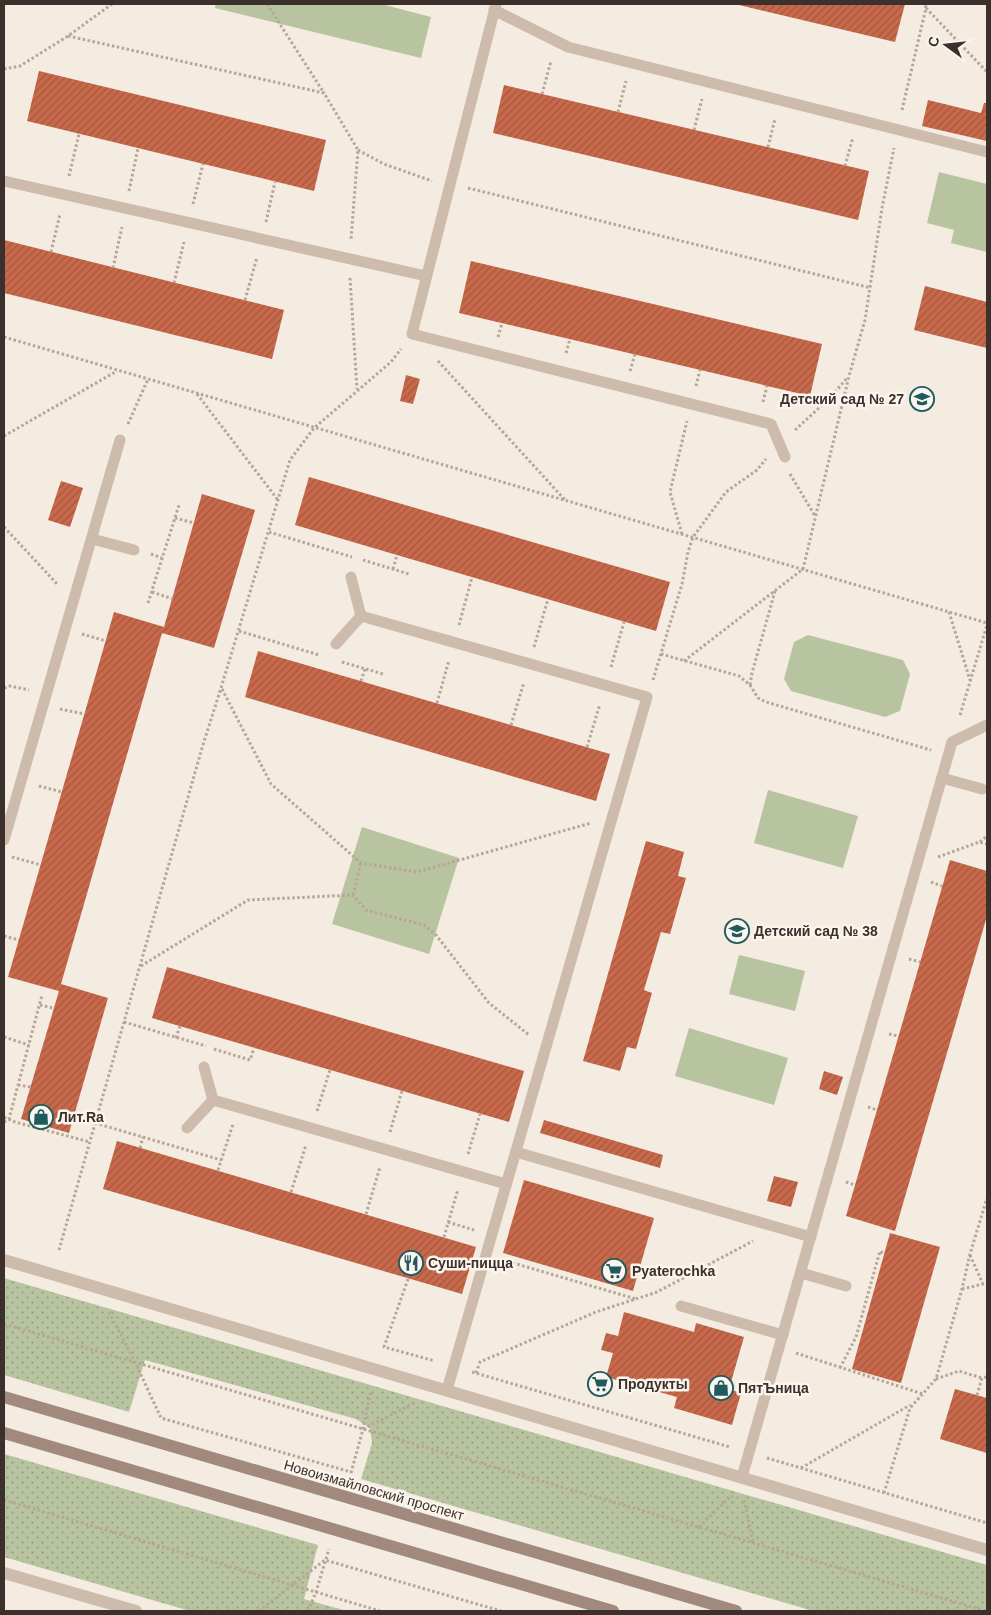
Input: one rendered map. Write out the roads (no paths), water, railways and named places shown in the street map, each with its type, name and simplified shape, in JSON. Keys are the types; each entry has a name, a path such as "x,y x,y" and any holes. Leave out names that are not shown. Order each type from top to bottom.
{"street":[{"path":"4,1260 987,1550"},
{"name":"Новоизмайловский проспект","path":"4,1397 736,1611"},
{"path":"4,1433 613,1611"},
{"path":"4,1573 136,1611"}],"lane":[{"path":"785,456 771,424 412,334 495,7 568,47 898,128 987,152"},
{"path":"4,181 426,276"},
{"path":"4,840 120,440"},
{"path":"92,539 134,550"},
{"path":"351,577 362,616"},
{"path":"336,644 362,616"},
{"path":"362,616 647,697 447,1390"},
{"path":"742,1477 952,742 987,725"},
{"path":"942,778 982,790"},
{"path":"204,1066 213,1100"},
{"path":"213,1100 506,1184"},
{"path":"187,1128 213,1100"},
{"path":"516,1152 811,1237"},
{"path":"800,1273 846,1286"},
{"path":"681,1306 783,1335"}],"place":[{"name":"Детский сад № 27","path":"922,399"},
{"name":"Детский сад № 38","path":"737,931"},
{"name":"Лит.Ra","path":"41,1117"},
{"name":"Суши-пицца","path":"411,1263"},
{"name":"Pyaterochka","path":"614,1271"},
{"name":"Продукты","path":"600,1384"},
{"name":"ПятЪница","path":"721,1388"}]}
